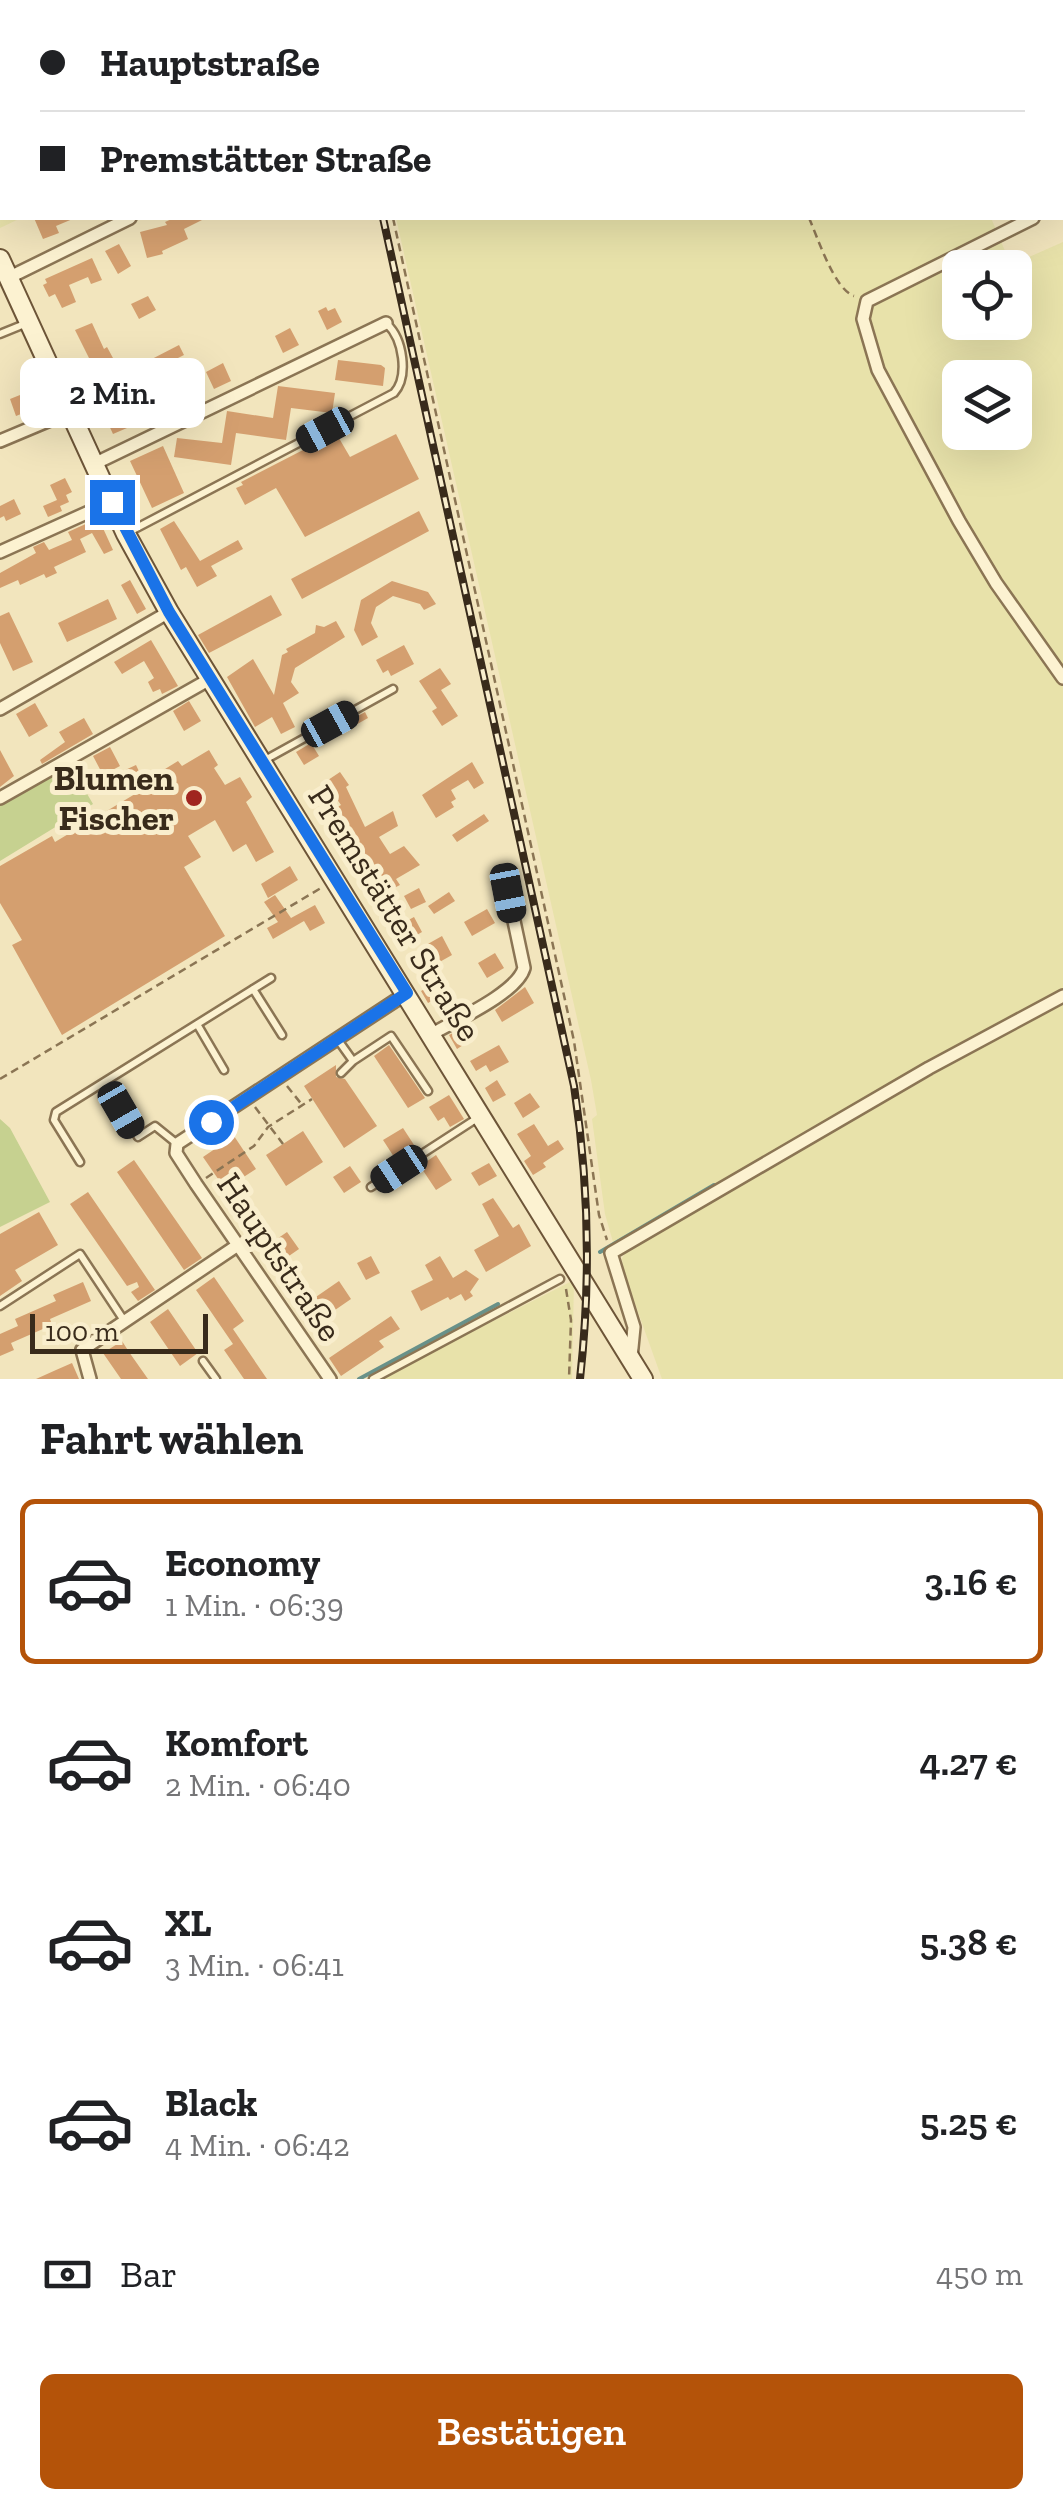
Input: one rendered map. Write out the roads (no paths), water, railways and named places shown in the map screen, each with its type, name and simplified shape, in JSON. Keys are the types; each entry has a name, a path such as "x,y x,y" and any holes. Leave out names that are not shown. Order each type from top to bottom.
{"main road":[{"name":"Premstätter Straße","path":"0,258 126,534 169,612 643,1379"}],"street":[{"path":"8,278 126,220"},
{"path":"1028,220 867,300 862,319 868,344 896,404 996,583 1063,678"},
{"path":"94,464 386,323"},
{"path":"0,441 70,412"},
{"path":"0,552 112,502"},
{"path":"0,709 169,612"},
{"path":"0,798 210,679"},
{"path":"432,1034 509,989 522,975 524,968 508,893"},
{"path":"177,1144 407,993"},
{"path":"631,1358 634,1327 610,1248 1063,996"},
{"name":"Hauptstraße","path":"177,1144 176,1153 196,1184 330,1379"},
{"path":"90,1379 82,1350 238,1245"}],"lane":[{"path":"0,334 28,322"},
{"path":"126,534 394,393 401,386 404,370 394,332 386,323"},
{"path":"262,762 393,688"},
{"path":"80,1162 54,1120 56,1112 271,978"},
{"path":"253,990 282,1035"},
{"path":"198,1024 224,1070"},
{"path":"341,1073 352,1061 391,1036 428,1091"},
{"path":"337,1039 352,1061"},
{"path":"105,1082 138,1138 156,1126 177,1144"},
{"path":"371,1187 483,1115"},
{"path":"0,1306 80,1254 126,1323"},
{"path":"373,1379 560,1279"},
{"path":"204,1361 216,1379"}],"waterway":[{"path":"600,1252 714,1185"},
{"path":"359,1379 498,1304"}],"railway":[{"path":"383,220 574,1086 587,1232 580,1379"}],"place":[{"name":"Blumen Fischer","path":"194,798"}]}
